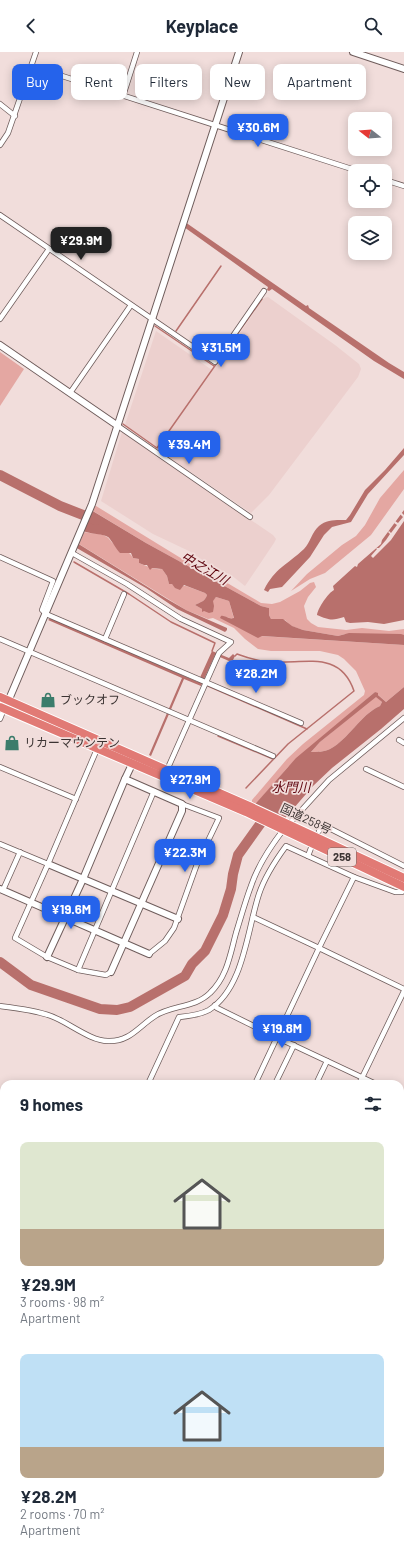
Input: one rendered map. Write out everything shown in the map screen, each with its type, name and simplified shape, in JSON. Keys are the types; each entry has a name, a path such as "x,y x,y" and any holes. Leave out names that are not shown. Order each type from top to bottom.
{"highway":[{"name":"国道258号","path":"0,697 134,760 404,878"},
{"name":"国道258号","path":"2,708 97,748 167,770 247,809"},
{"name":"国道258号","path":"285,826 404,887"}],"street":[{"path":"32,64 36,52"},
{"path":"127,83 137,52"},
{"path":"0,719 2,708 8,700 46,614 92,504 239,52"},
{"path":"353,52 404,69"},
{"path":"127,97 348,168"},
{"path":"0,145 8,133 20,100"},
{"path":"0,104 15,115"},
{"path":"392,182 404,186"},
{"path":"0,214 130,305 215,362 264,291"},
{"path":"0,319 49,249"},
{"path":"70,393 130,305"},
{"path":"0,345 250,517"},
{"path":"72,552 127,584 181,619 231,642 219,653 216,658 167,770"},
{"path":"0,557 53,581 42,610 46,614 301,723"},
{"path":"105,639 124,594"},
{"path":"0,639 273,756"},
{"path":"0,1006 39,1012 51,1016 107,1042 125,1039 154,1016 165,1010 197,1002 209,994 219,983 227,969 251,885 263,858 285,826 329,780 404,718"},
{"path":"97,748 15,938 47,957 78,970 106,975 111,972 182,811 182,804"},
{"path":"47,957 83,879 134,760"},
{"path":"0,767 76,799"},
{"path":"366,769 404,787"},
{"path":"20,852 1,890 149,954 165,941 174,928 197,864 219,818 182,804 125,779"},
{"path":"78,970 154,791"},
{"path":"319,831 323,825 404,866"},
{"path":"0,844 178,919"},
{"path":"151,1080 179,1018 196,1015 208,1010 226,994 233,982 239,966 259,894 266,876 286,846 354,877 395,892 402,892 404,887"},
{"path":"308,856 311,848"},
{"path":"257,1080 276,1037 354,877"},
{"path":"253,917 404,990 361,1080"},
{"path":"215,1005 217,1008 276,1037 368,1080"},
{"path":"277,1080 294,1045"},
{"path":"318,1080 327,1061"}],"shaded area":[{"path":"268,297 335,345 359,364 361,369 358,377 269,495 251,513 157,449 157,447 125,425 156,331 212,370 220,362 264,298"},
{"path":"0,352 24,369 0,406"},
{"path":"122,432 273,535 276,539 274,543 245,586 231,575 210,565 189,551 153,534 101,501"},
{"path":"404,470 404,489 371,535 325,573 310,579 291,591 307,574 342,545 356,536 365,525 380,498"},
{"path":"95,506 197,568 229,584 261,603 272,604 280,602 314,582 316,587 308,597 304,606 307,619 318,627 346,630 362,628 389,631 404,629 404,635 345,634 338,636 303,630 291,626 285,620 271,619 269,615 269,608 261,606 146,543 93,511"},
{"path":"84,532 106,536 115,545 129,553 133,558 139,559 139,563 153,568 162,569 167,576 169,584 172,584 180,589 183,586 186,586 205,593 207,595 205,599 195,605 204,610 216,597 229,601 234,619 221,616 260,636 404,645 404,687 386,702 375,692 288,767 256,804 252,803 252,800 287,759 303,744 364,695 365,691 356,671 338,655 320,651 271,651 258,649 234,628 213,618 208,619 186,610 79,544"},
{"path":"374,697 377,697 382,702 380,706 366,715 337,745 328,750 311,752 320,742"}],"water":[{"path":"185,222 404,372 404,379 374,361 272,289 269,291 267,290 268,287 184,227"},
{"path":"404,448 404,455 368,494 351,522 332,527 324,535 310,557 282,587 270,589 268,592 264,590 272,577 304,549 319,526 329,521 346,520 365,490"},
{"path":"91,510 146,543 261,606 269,608 269,615 271,619 283,619 292,626 303,630 338,636 349,633 401,634 404,635 404,645 262,636 258,638 220,618 223,616 234,618 229,601 216,597 213,601 213,612 202,612 202,609 195,605 205,599 207,595 205,593 184,585 180,590 175,588 172,584 169,584 167,576 162,569 152,568 150,570 147,565 139,563 139,559 133,558 131,553 120,553 108,537 83,531"},
{"path":"404,510 404,620 384,624 368,622 350,623 346,622 344,617 330,619 317,615 324,601 334,590 333,586 355,566 357,567 358,564 381,544 382,540"},
{"path":"77,543 167,599 186,610 227,628 227,630 225,632 177,609 146,588 75,547"},
{"path":"51,618 198,682 212,651 229,658 233,654 235,656 233,660 229,661 215,655 201,686 184,679 151,756 149,755 182,678 48,620"},
{"name":"水門川","path":"404,687 404,709 332,768 313,786 280,824 250,810 296,758 375,692 378,693 378,695 386,702","holes":["376,697 382,702 380,706 366,715 337,745 325,751 311,752 320,742"]}],"pier":[{"path":"401,512 404,515 404,521 391,540 373,558 371,556 377,549 376,548 379,548 390,534 388,532 389,531 391,533 397,525 394,523 395,521 398,523 403,517 400,514"}],"waterway":[{"path":"176,331 221,266"},
{"path":"123,424 157,448 262,299"},
{"path":"155,326 214,366"},
{"name":"中之江川","path":"0,475 60,506 96,520"},
{"path":"74,562 129,594 171,622 215,643 212,651"},
{"path":"235,656 237,654 254,660 268,662 309,661 331,664 340,669 348,678 354,691 288,744 246,788"},
{"path":"208,686 307,729"},
{"path":"218,736 273,759"},
{"name":"水門川","path":"0,962 31,985 100,1009 117,1010 130,1007 185,976 192,964 205,951 223,915 231,889 238,855 268,813"}],"place":[{"name":"ブックオフ","path":"48,700"},
{"name":"リカーマウンテン","path":"12,743"}]}
